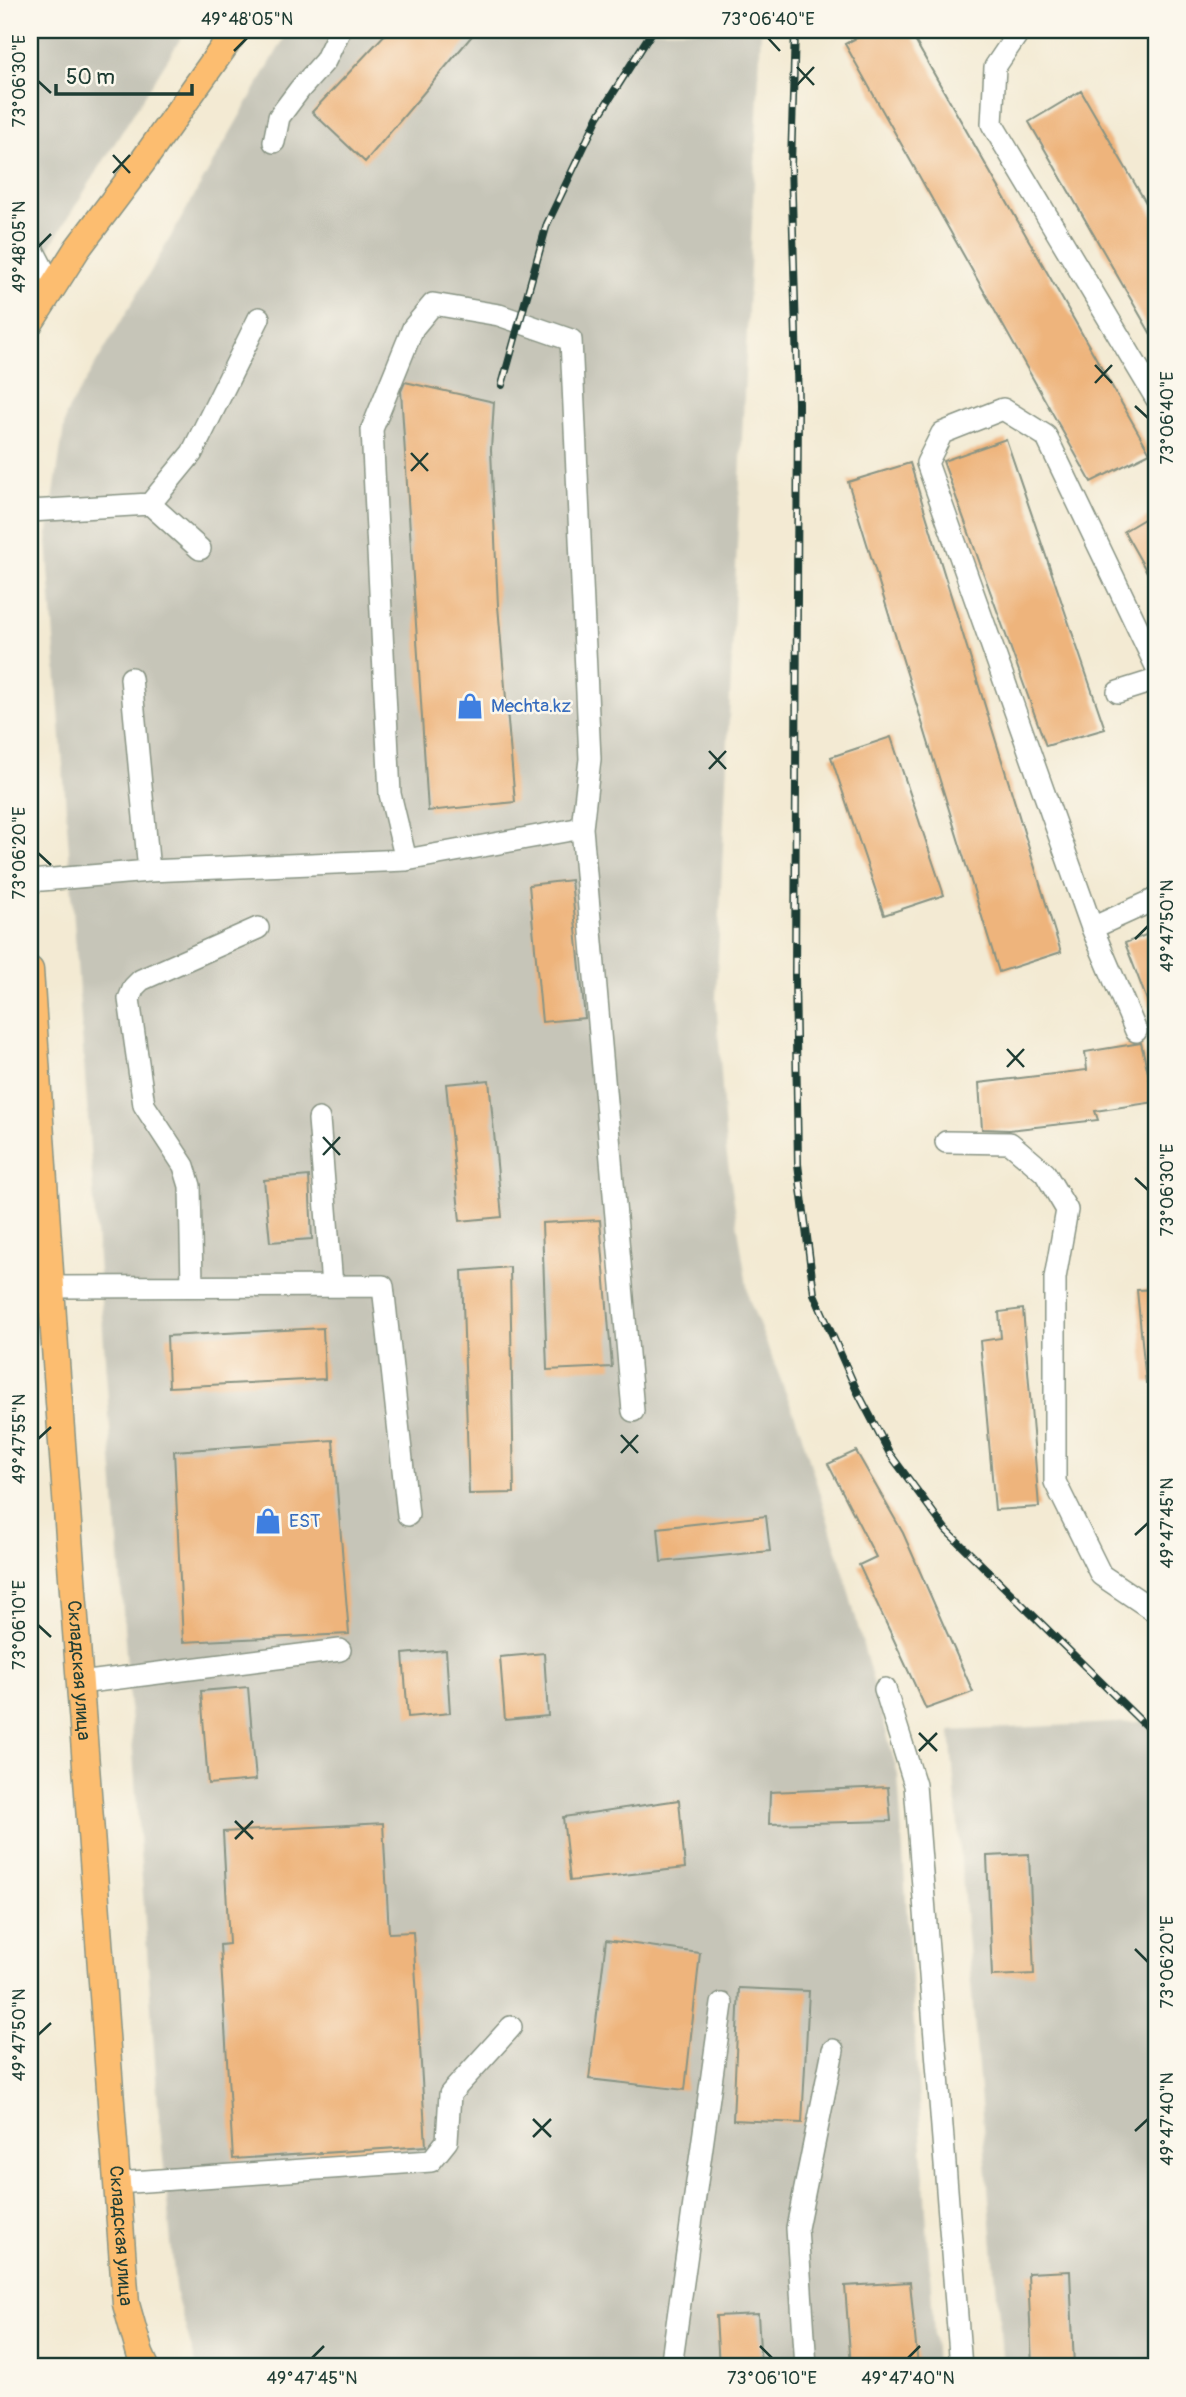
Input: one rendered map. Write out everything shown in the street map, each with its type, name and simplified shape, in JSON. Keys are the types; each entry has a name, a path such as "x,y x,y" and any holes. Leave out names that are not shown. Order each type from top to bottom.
{"main road":[{"path":"30,323 76,249 141,164 236,30"},
{"name":"Складская улица","path":"30,970 126,2304 146,2367"}],"lane":[{"path":"274,142 279,117 325,61 340,30"},
{"path":"1020,30 995,67 992,124 1156,398"},
{"path":"30,244 52,286"},
{"path":"406,860 390,794 372,429 413,328 433,304 499,315 571,341 590,759 582,828 632,1411"},
{"path":"150,504 192,453 259,318"},
{"path":"1136,1031 1092,928 927,463 942,433 1003,409 1046,436 1156,666"},
{"path":"30,510 150,504 200,549"},
{"path":"131,678 149,871"},
{"path":"1118,692 1156,680"},
{"path":"30,881 149,871 406,860 582,828"},
{"path":"1092,928 1156,900"},
{"path":"192,1286 190,1186 184,1166 144,1105 129,999 141,980 258,928"},
{"path":"319,1119 332,1286"},
{"path":"946,1142 1010,1143 1045,1173 1068,1210 1055,1278 1055,1482 1101,1575 1156,1612"},
{"path":"51,1287 383,1286 408,1515"},
{"path":"80,1683 340,1650"},
{"path":"885,1689 915,1785 961,2367"},
{"path":"671,2367 722,2004"},
{"path":"117,2183 430,2161 447,2141 450,2094 511,2027"},
{"path":"806,2367 797,2228 833,2050"}],"shaded area":[{"path":"30,30 186,30 30,278"},
{"path":"289,30 761,30 716,997 726,1150 749,1299 800,1429 842,1567 898,1775 936,2367 197,2367 176,2295 158,2105 47,541 66,414"},
{"path":"1156,1721 1156,2367 1003,2367 950,1731"}],"building":[{"path":"389,30 477,30 365,162 312,112"},
{"path":"871,30 909,30 1150,453 1091,482 845,44"},
{"path":"1081,91 1156,220 1156,343 1029,122"},
{"path":"405,382 494,402 491,450 498,606 515,802 428,811 401,391"},
{"path":"1006,439 1105,729 1046,746 943,461"},
{"path":"910,463 1061,952 999,972 848,482"},
{"path":"1156,512 1156,588 1124,531"},
{"path":"891,737 944,895 884,915 831,757"},
{"path":"571,880 585,1018 542,1022 529,885"},
{"path":"1156,931 1156,1021 1155,1021 1125,943"},
{"path":"1141,1043 1155,1102 1095,1111 1098,1120 1009,1130 982,1129 979,1083 1087,1070 1085,1052"},
{"path":"489,1080 502,1217 460,1221 446,1084"},
{"path":"309,1176 312,1239 270,1242 264,1180"},
{"path":"600,1220 612,1367 547,1370 542,1223"},
{"path":"510,1267 514,1493 469,1494 462,1271"},
{"path":"1156,1289 1156,1383 1146,1383 1137,1290"},
{"path":"1023,1309 1039,1507 995,1510 980,1341 1001,1338 999,1312"},
{"path":"323,1328 325,1379 169,1387 167,1336"},
{"path":"333,1440 349,1634 183,1642 174,1451"},
{"path":"856,1451 903,1533 973,1692 926,1709 859,1565 876,1557 828,1464"},
{"path":"766,1516 770,1551 661,1562 658,1528"},
{"path":"446,1650 450,1713 408,1717 403,1654"},
{"path":"544,1653 548,1716 505,1720 500,1657"},
{"path":"248,1687 256,1780 208,1784 201,1691"},
{"path":"888,1787 891,1821 769,1824 770,1792"},
{"path":"679,1800 685,1868 570,1881 563,1817"},
{"path":"383,1823 389,1933 413,1932 426,2146 233,2159 220,1945 229,1944 223,1832"},
{"path":"1029,1854 1034,1974 992,1976 987,1856"},
{"path":"606,1940 700,1953 685,2090 589,2079"},
{"path":"739,1988 809,1991 802,2123 733,2120"},
{"path":"1070,2271 1074,2367 1032,2367 1028,2273"},
{"path":"910,2282 918,2367 851,2367 845,2286"},
{"path":"758,2314 761,2367 719,2367 716,2316"}],"railway":[{"path":"502,385 547,224 598,117 653,30"},
{"path":"795,30 791,164 798,403 795,975 798,1164 814,1294 856,1389 890,1454 946,1530 1156,1736"}],"place":[{"name":"Mechta.kz","path":"470,706"},
{"name":"EST","path":"268,1521"}]}
